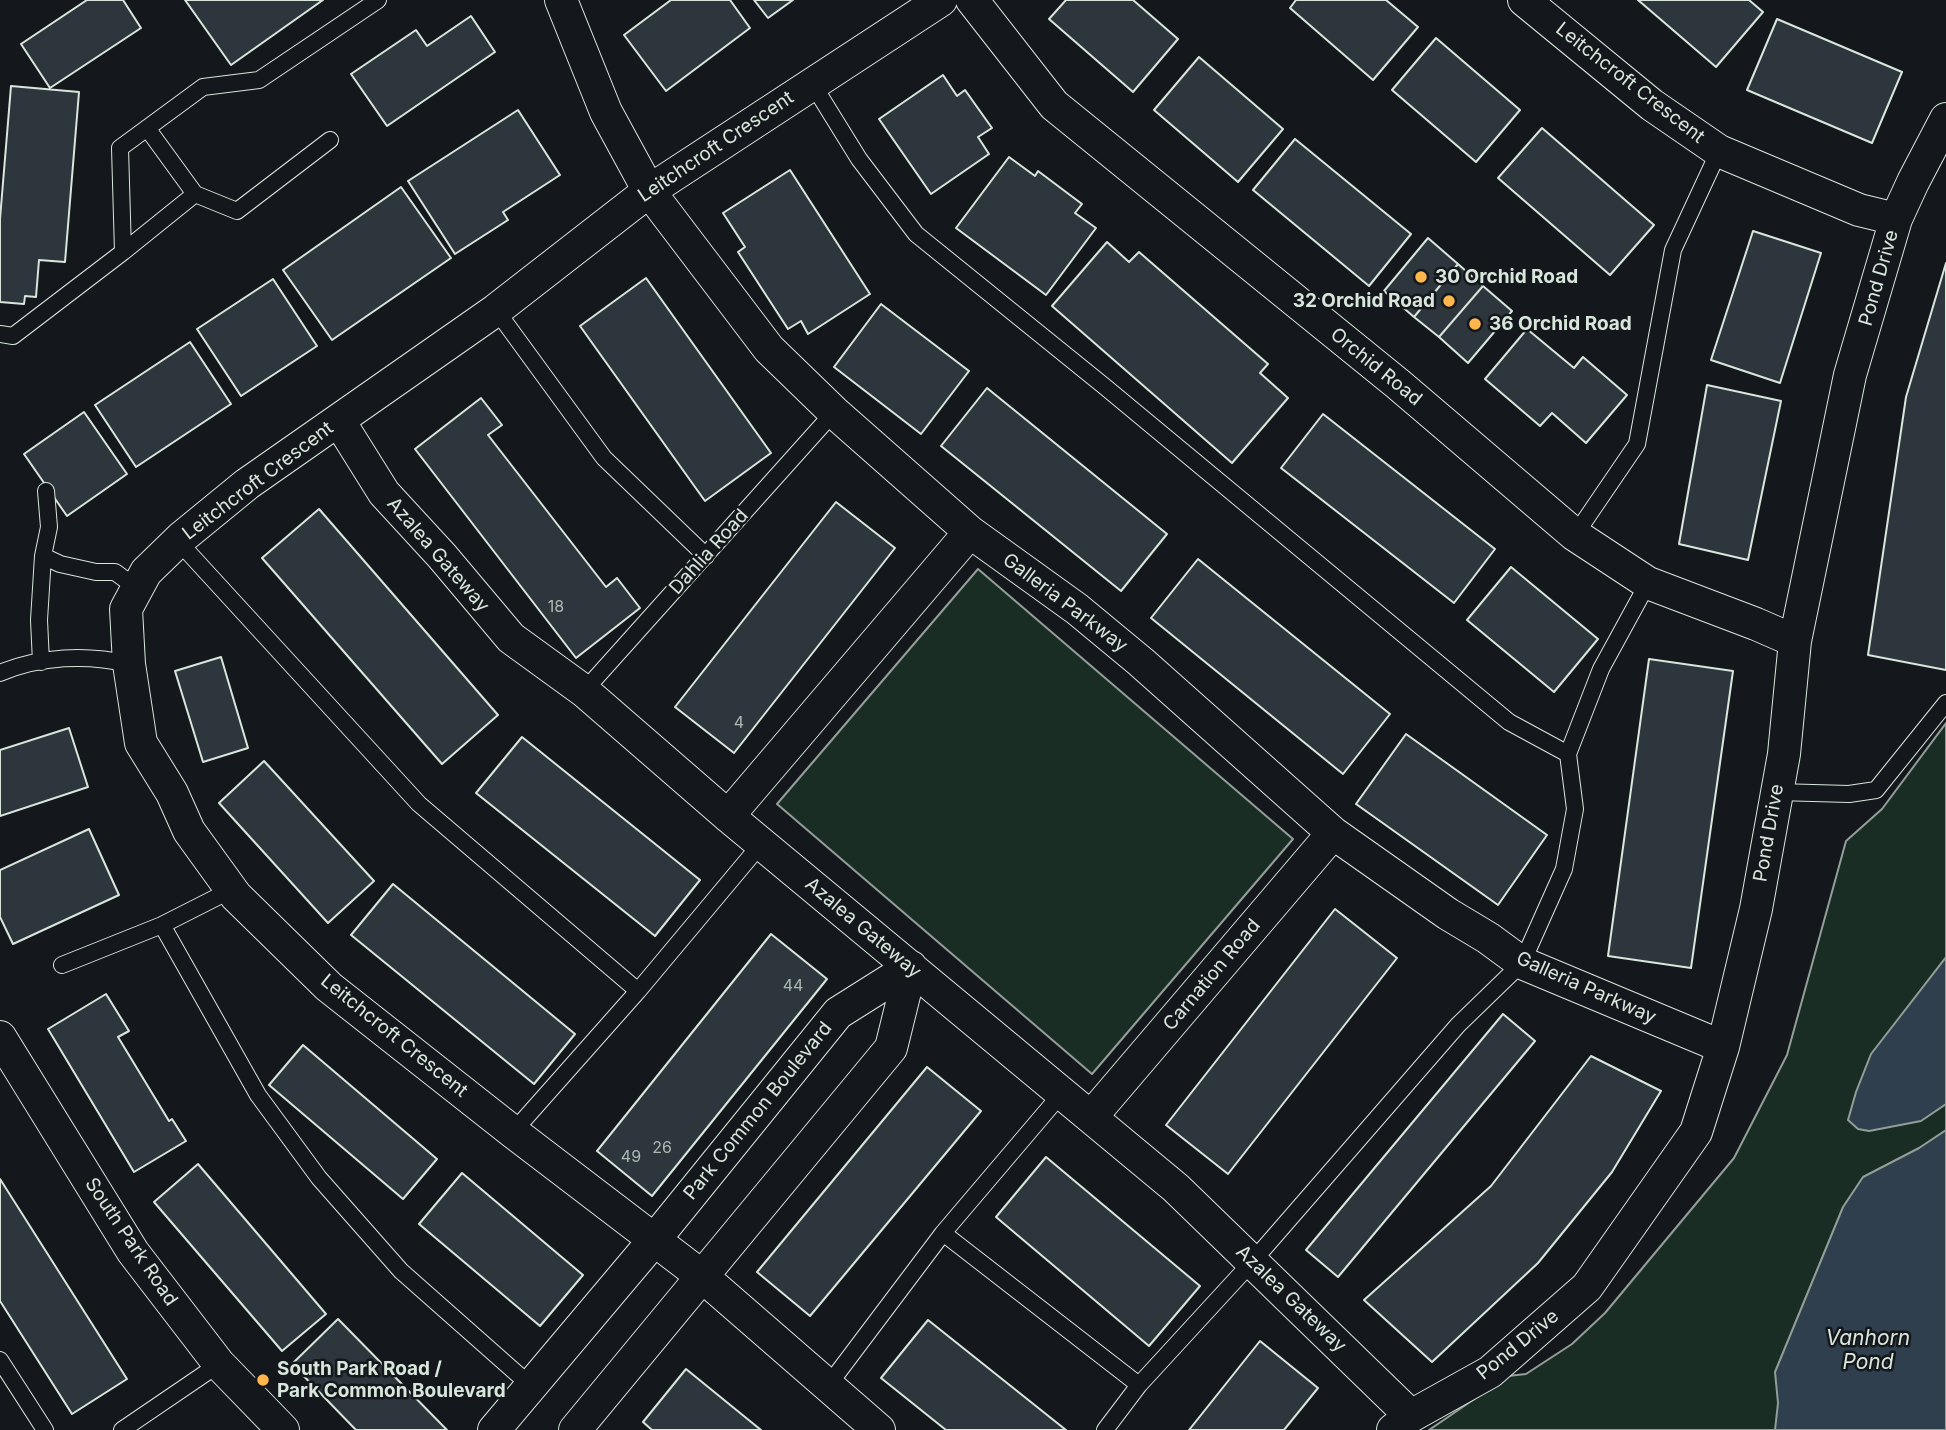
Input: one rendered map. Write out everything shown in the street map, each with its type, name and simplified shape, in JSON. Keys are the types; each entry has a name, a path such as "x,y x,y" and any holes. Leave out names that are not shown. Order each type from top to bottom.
{"street":[{"name":"Galleria Parkway","path":"561,0 606,112 649,191 769,349 834,412 970,532 1077,609 1142,662 1334,833 1522,963 1723,1047"},
{"name":"Leitchcroft Crescent","path":"879,1430 703,1277 329,987 231,890 189,831 172,793 141,743 129,664 126,609 146,572 178,541 247,484 496,310 649,191 941,0"},
{"name":"Orchid Road","path":"972,0 1054,105 1398,384 1575,535 1648,583 1756,624 1795,642"},
{"name":"Leitchcroft Crescent","path":"1524,0 1652,105 1719,152 1859,210 1896,219"},
{"name":"Pond Drive","path":"1402,1423 1490,1372 1587,1287 1696,1132 1723,1047 1756,909 1784,754 1795,642 1850,374 1896,219 1946,119"},
{"name":"Azalea Gateway","path":"338,421 384,493 511,638 584,691 761,844 1177,1188 1252,1262 1402,1423"},
{"path":"728,816 970,532"},
{"name":"Carnation Road","path":"1091,1117 1334,833"},
{"path":"583,1427 891,1048 911,967"},
{"name":"Park Common Boulevard","path":"494,1430 838,1013 911,967"},
{"name":"South Park Road","path":"0,1037 133,1252 219,1364 279,1429"}],"lane":[{"path":"123,252 120,148 203,87 259,80 378,0"},
{"path":"812,83 859,159 916,234 1509,722 1568,754"},
{"path":"147,128 195,194 237,211 330,140"},
{"path":"1575,535 1637,444 1672,250 1719,152"},
{"path":"0,334 13,336 195,194"},
{"path":"496,310 604,458 706,556"},
{"name":"Dahlia Road","path":"584,691 834,412"},
{"path":"41,662 39,620 43,556 49,527 46,491"},
{"path":"178,541 419,804 638,990"},
{"path":"43,556 60,564 96,572 115,572 138,589"},
{"path":"1105,1430 1139,1385 1252,1262 1458,1025 1522,963 1564,869 1575,809 1568,754 1601,669 1648,583"},
{"path":"0,673 13,667 68,657 107,659 129,664"},
{"path":"1777,792 1850,794 1876,790 1946,703"},
{"path":"513,1132 761,844"},
{"path":"62,965 162,925 231,890"},
{"path":"162,925 258,1095 319,1178 401,1271 531,1387"},
{"path":"827,1387 943,1233 1062,1093"},
{"path":"943,1233 1139,1385"},
{"path":"0,1360 45,1430"},
{"path":"122,1430 219,1364"}],"green space":[{"path":"978,569 1293,839 1092,1074 777,804"},
{"path":"1946,723 1946,1430 1429,1430 1508,1376 1526,1374 1572,1344 1605,1313 1734,1158 1787,1055 1846,841 1882,809"}],"water":[{"path":"1946,957 1946,1104 1921,1121 1869,1131 1858,1129 1848,1120 1871,1054"},
{"name":"Vanhorn Pond","path":"1946,1130 1946,1430 1775,1430 1778,1403 1775,1372 1843,1207 1863,1177 1919,1148"}],"building":[{"path":"87,0 123,0 141,28 50,88 21,44"},
{"path":"185,0 323,0 231,65"},
{"path":"671,0 730,0 750,28 666,91 624,35"},
{"path":"754,0 793,0 768,18"},
{"path":"1066,0 1133,0 1178,39 1133,92 1049,19"},
{"path":"1296,0 1386,0 1418,27 1373,80 1290,8"},
{"path":"1638,0 1749,0 1763,12 1716,67"},
{"path":"471,16 495,52 387,126 351,74 416,30 427,46"},
{"path":"1777,19 1902,72 1872,143 1747,90"},
{"path":"1436,38 1520,110 1476,162 1392,90"},
{"path":"1199,57 1283,129 1238,182 1154,110"},
{"path":"943,75 957,96 965,90 992,128 978,137 989,154 931,194 879,119"},
{"path":"11,86 79,92 65,262 39,260 36,297 25,296 24,304 0,302 0,219"},
{"path":"518,110 560,175 503,212 508,220 455,254 408,181"},
{"path":"1542,128 1654,225 1610,275 1498,178"},
{"path":"1295,139 1411,234 1369,286 1253,190"},
{"path":"1009,157 1035,176 1038,171 1082,204 1075,213 1096,228 1046,295 956,228"},
{"path":"790,170 870,294 808,334 801,321 788,329 738,252 745,247 723,213"},
{"path":"401,187 451,258 332,340 283,270"},
{"path":"1753,231 1821,253 1780,383 1711,360"},
{"name":"30 Orchid Road","path":"1428,238 1458,264 1414,317 1384,291"},
{"path":"1107,242 1129,262 1139,252 1268,364 1260,373 1288,398 1232,463 1052,306"},
{"path":"1946,263 1946,670 1868,655 1906,397"},
{"name":"32 Orchid Road","path":"1458,264 1483,286 1439,337 1414,317"},
{"path":"646,278 771,453 705,501 580,326"},
{"path":"273,279 317,346 241,396 197,329"},
{"name":"36 Orchid Road","path":"1483,286 1512,311 1468,363 1439,337"},
{"path":"881,304 969,371 921,434 834,367"},
{"path":"1527,329 1574,368 1583,357 1627,395 1586,443 1552,413 1540,426 1485,379"},
{"path":"190,342 231,404 136,467 95,405"},
{"path":"1707,385 1781,401 1748,560 1679,544"},
{"path":"987,388 1167,534 1121,591 941,446"},
{"path":"481,398 502,425 488,435 606,587 617,578 640,608 576,658 415,449"},
{"path":"84,412 127,474 67,516 24,454"},
{"path":"1323,414 1495,549 1454,603 1281,468"},
{"path":"836,502 895,548 734,753 675,707"},
{"path":"319,509 498,715 442,764 262,558"},
{"path":"1198,559 1390,714 1343,774 1151,618"},
{"path":"1511,567 1598,639 1554,692 1467,620"},
{"path":"221,657 248,748 203,762 175,671"},
{"path":"1649,659 1733,671 1691,968 1608,956"},
{"path":"69,728 88,787 0,816 0,750"},
{"path":"1406,734 1547,835 1498,905 1356,804"},
{"path":"522,737 700,880 655,936 476,793"},
{"path":"264,761 374,881 328,923 219,803"},
{"path":"89,829 119,895 13,944 0,917 0,870"},
{"path":"393,884 575,1034 534,1084 351,935"},
{"path":"1335,909 1397,958 1228,1174 1166,1125"},
{"path":"771,934 827,979 652,1196 597,1151"},
{"path":"106,994 129,1031 118,1037 169,1121 172,1119 186,1141 134,1172 48,1029"},
{"path":"1503,1014 1535,1041 1338,1277 1306,1250"},
{"path":"303,1045 437,1159 403,1199 269,1085"},
{"path":"1591,1056 1661,1091 1612,1172 1538,1263 1432,1362 1364,1300 1491,1186"},
{"path":"927,1067 981,1111 810,1316 757,1272"},
{"path":"1046,1157 1200,1286 1149,1346 996,1217"},
{"path":"198,1164 326,1314 282,1351 154,1202"},
{"path":"462,1173 583,1275 540,1326 419,1224"},
{"path":"0,1179 127,1379 72,1414 0,1301"},
{"path":"338,1319 447,1430 356,1430 292,1364"},
{"path":"928,1320 1066,1430 946,1430 881,1378"},
{"path":"1260,1341 1318,1388 1284,1430 1189,1430"},
{"path":"686,1369 761,1430 652,1430 643,1422"}],"place":[{"name":"30 Orchid Road","path":"1421,277"},
{"name":"32 Orchid Road","path":"1449,301"},
{"name":"36 Orchid Road","path":"1475,324"},
{"name":"South Park Road / Park Common Boulevard","path":"263,1380"}]}
